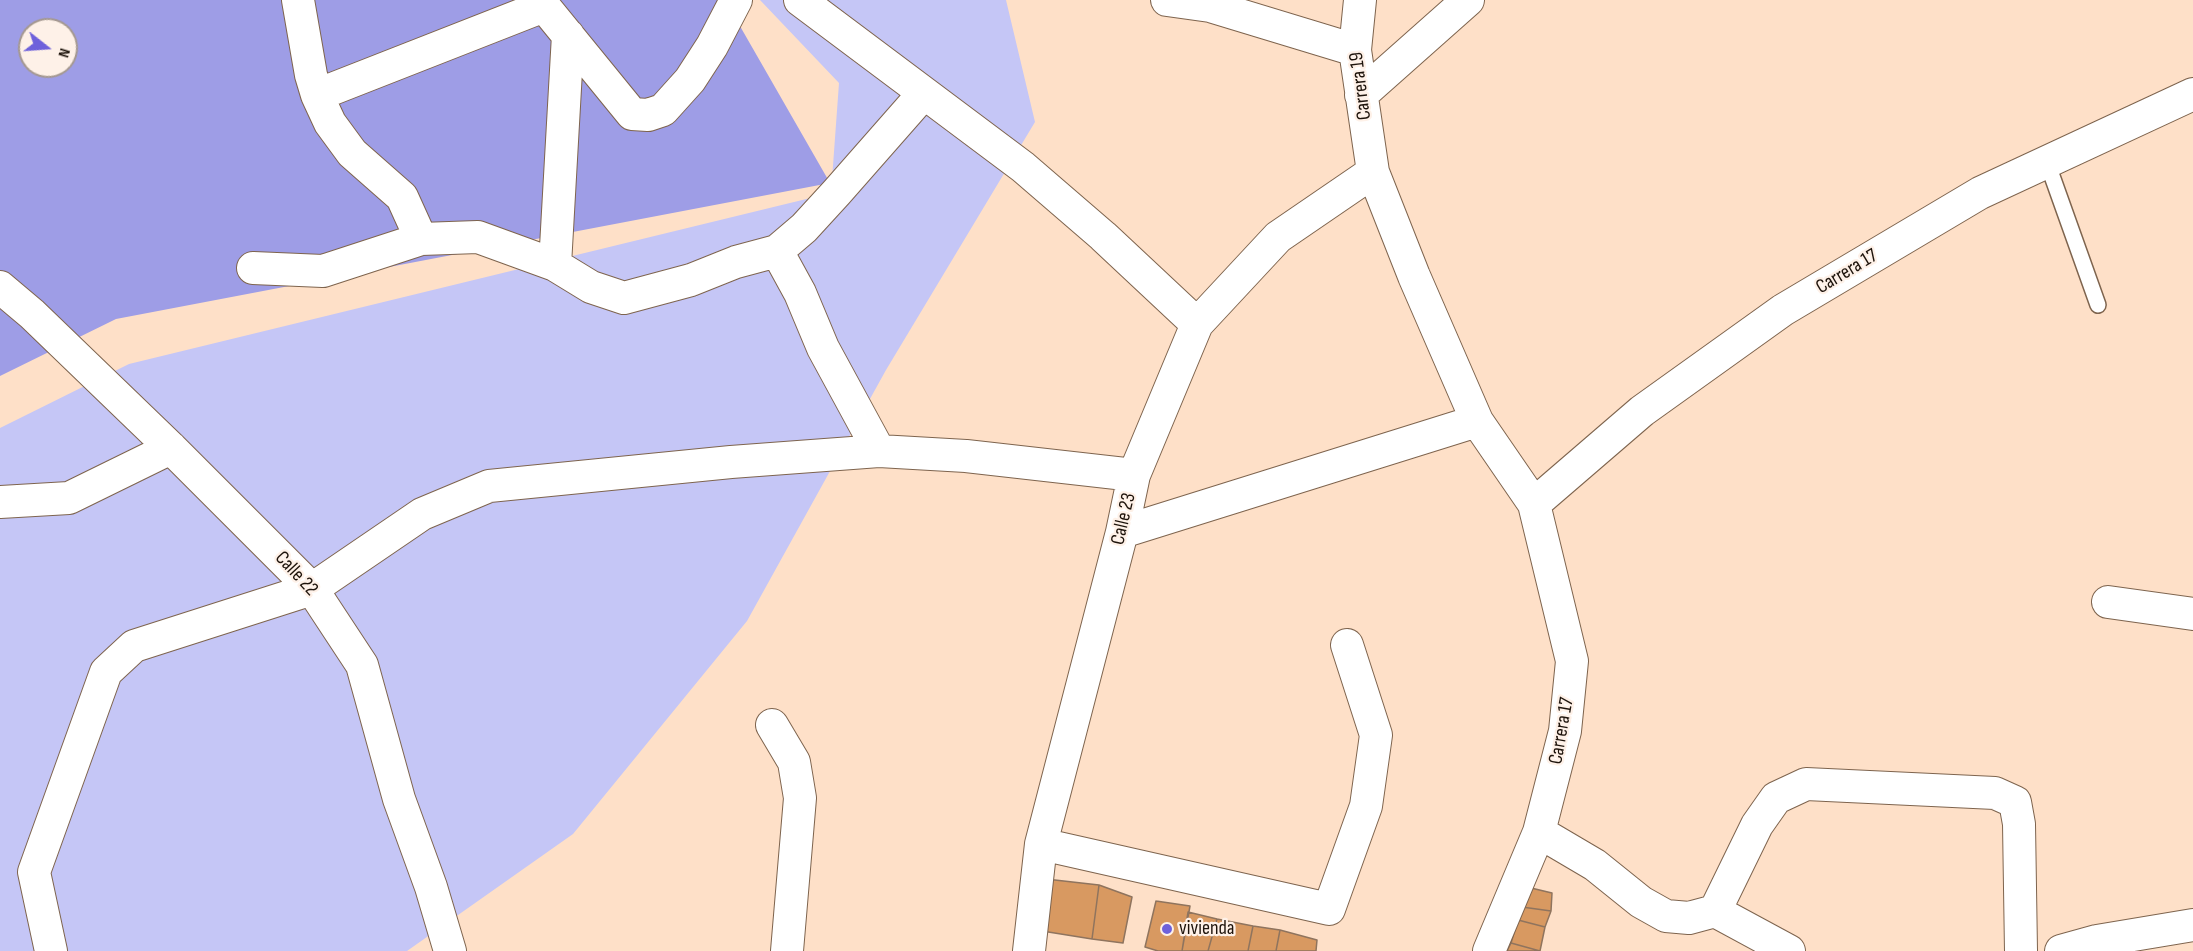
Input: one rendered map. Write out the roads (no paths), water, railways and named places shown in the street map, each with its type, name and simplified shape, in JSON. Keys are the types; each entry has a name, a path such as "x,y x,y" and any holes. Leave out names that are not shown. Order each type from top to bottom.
{"street":[{"path":"298,0 311,75 330,123 352,153 402,197 421,239"},
{"path":"317,95 341,83 542,3 632,114 648,115 663,110 690,80 712,46 736,0"},
{"path":"800,0 1023,166 1103,236 1197,324"},
{"path":"1167,0 1210,6 1355,50"},
{"name":"Carrera 19","path":"1360,0 1355,50 1373,172"},
{"path":"1360,96 1468,0"},
{"path":"555,265 568,35"},
{"path":"253,268 323,271 421,239 478,237 555,265 591,287 624,298 692,280 736,262 777,251 831,199 924,93"},
{"name":"Carrera 17","path":"1534,504 1642,411 1783,310 1980,193 2193,94"},
{"name":"Calle 23","path":"1029,951 1041,844 1122,532 1134,475 1197,324 1278,237 1373,172"},
{"name":"Carrera 17","path":"1373,172 1414,276 1477,421 1494,450 1534,504 1572,661 1565,731 1539,831 1489,951"},
{"path":"777,251 800,293 823,348 879,451"},
{"name":"Calle 22","path":"0,287 32,314 171,448 312,589 362,665 399,799 431,886 450,951"},
{"path":"1122,532 1477,421"},
{"path":"0,502 69,498 171,448"},
{"path":"51,951 34,873 106,672 134,646 312,589 422,514 489,486 731,462 879,451 966,456 1134,475"},
{"path":"2108,602 2193,614"},
{"path":"1041,844 1329,909 1366,806 1376,735 1347,645"},
{"path":"772,725 794,762 800,798 787,951"},
{"path":"1715,911 1757,825 1776,798 1806,784 1995,793 2015,802 2019,824 2020,951"},
{"path":"1539,831 1595,865 1641,902 1666,916 1689,918 1715,911 1789,951"},
{"path":"2061,951 2097,941 2193,925"}],"lane":[{"path":"2047,162 2098,305"}],"place":[{"name":"vivienda","path":"1167,929"}]}
